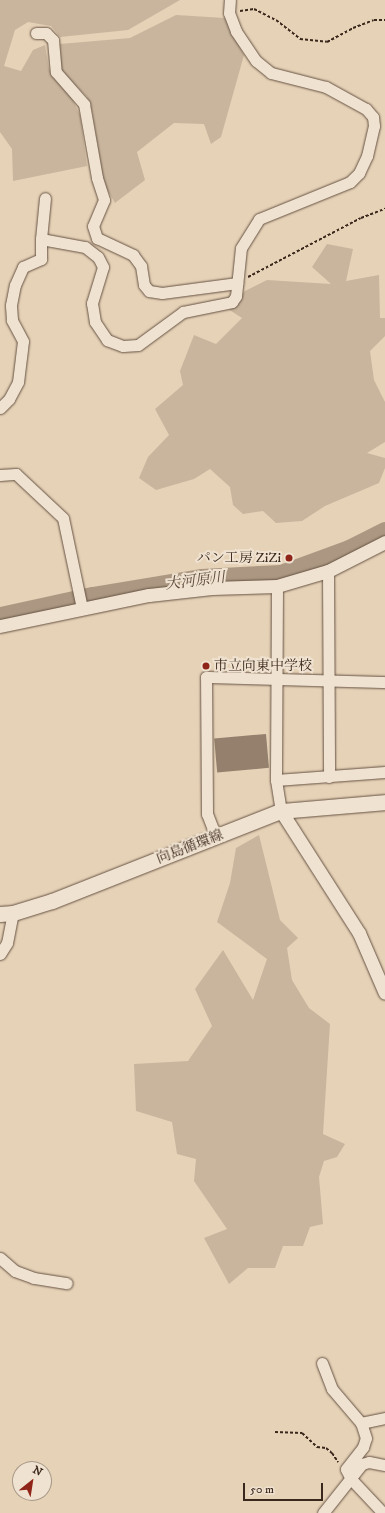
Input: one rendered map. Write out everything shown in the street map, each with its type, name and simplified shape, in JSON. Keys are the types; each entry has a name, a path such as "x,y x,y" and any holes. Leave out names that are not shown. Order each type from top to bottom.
{"main road":[{"name":"向島循環線","path":"7,914 216,837 281,811 385,802"}],"street":[{"path":"41,239 85,247 98,257 103,267 92,303 95,322 107,340 123,346 138,345 183,312 232,302 237,283 241,248 259,219 350,182 359,172 367,156 374,126 373,117 366,109 326,87 271,73 256,61 236,31 229,13 230,0"},
{"path":"36,33 46,33 53,40 56,72 84,104 97,178 104,200 94,226 97,238 133,255 141,266 144,285 149,291 162,294 237,283"},
{"path":"0,408 9,399 18,382 23,357 23,341 12,320 15,285 23,266 42,259 41,239 45,198"},
{"path":"0,475 16,474 63,518 82,608"},
{"path":"0,626 149,595 277,586 328,571 385,542"},
{"path":"328,571 329,777"},
{"path":"277,586 276,780 281,811 359,933 385,993"},
{"path":"216,837 207,814 206,677 385,682"},
{"path":"276,780 385,772"},
{"path":"0,954 7,943 7,914"},
{"path":"0,1258 15,1271 34,1278 67,1283"},
{"path":"322,1363 332,1389 361,1423 366,1438 363,1447 348,1474 323,1513"},
{"path":"361,1423 385,1418"},
{"path":"348,1474 362,1464 369,1462 385,1464"},
{"path":"348,1474 383,1513"}],"path":[{"path":"229,13 254,8 276,20 300,39 327,42 353,28 374,20 385,20"},
{"path":"237,283 361,218 385,209"},
{"path":"275,1432 302,1433 317,1447 332,1453 336,1461 348,1474"}],"shaded area":[{"path":"0,0 180,0 128,30 60,37 51,26 28,22 15,30 4,66 21,71 33,50 45,45 49,69 70,94 80,115 87,166 13,181 12,149 0,132"},
{"path":"176,15 225,18 244,55 221,137 211,144 204,124 174,123 137,152 145,180 115,203 104,184 92,111 87,97 61,70 60,44 130,38"},
{"path":"327,244 353,249 346,281 379,275 380,318 385,318 385,336 370,351 374,380 385,402 385,442 367,453 385,458 385,468 379,483 325,506 302,521 276,523 263,511 243,514 233,505 230,487 210,469 194,479 156,490 139,478 148,457 169,435 155,409 183,385 180,371 194,335 216,344 242,318 228,309 245,291 267,280 331,284 312,267"},
{"path":"259,835 280,920 298,938 287,948 292,980 309,1008 330,1024 323,1134 345,1144 337,1157 324,1161 319,1177 323,1224 310,1227 303,1246 283,1246 275,1268 248,1268 229,1284 204,1238 227,1229 194,1181 196,1159 177,1154 172,1122 136,1111 134,1064 188,1061 212,1026 195,989 223,950 253,1000 267,959 217,922 230,883 236,848"}],"building":[{"path":"266,734 269,768 217,772 214,739"}],"waterway":[{"name":"大河原川","path":"0,616 92,596 201,578 281,574 349,549 385,531"}],"place":[{"name":"パン工房 ZiZi","path":"289,558"},
{"name":"市立向東中学校","path":"206,666"}]}
